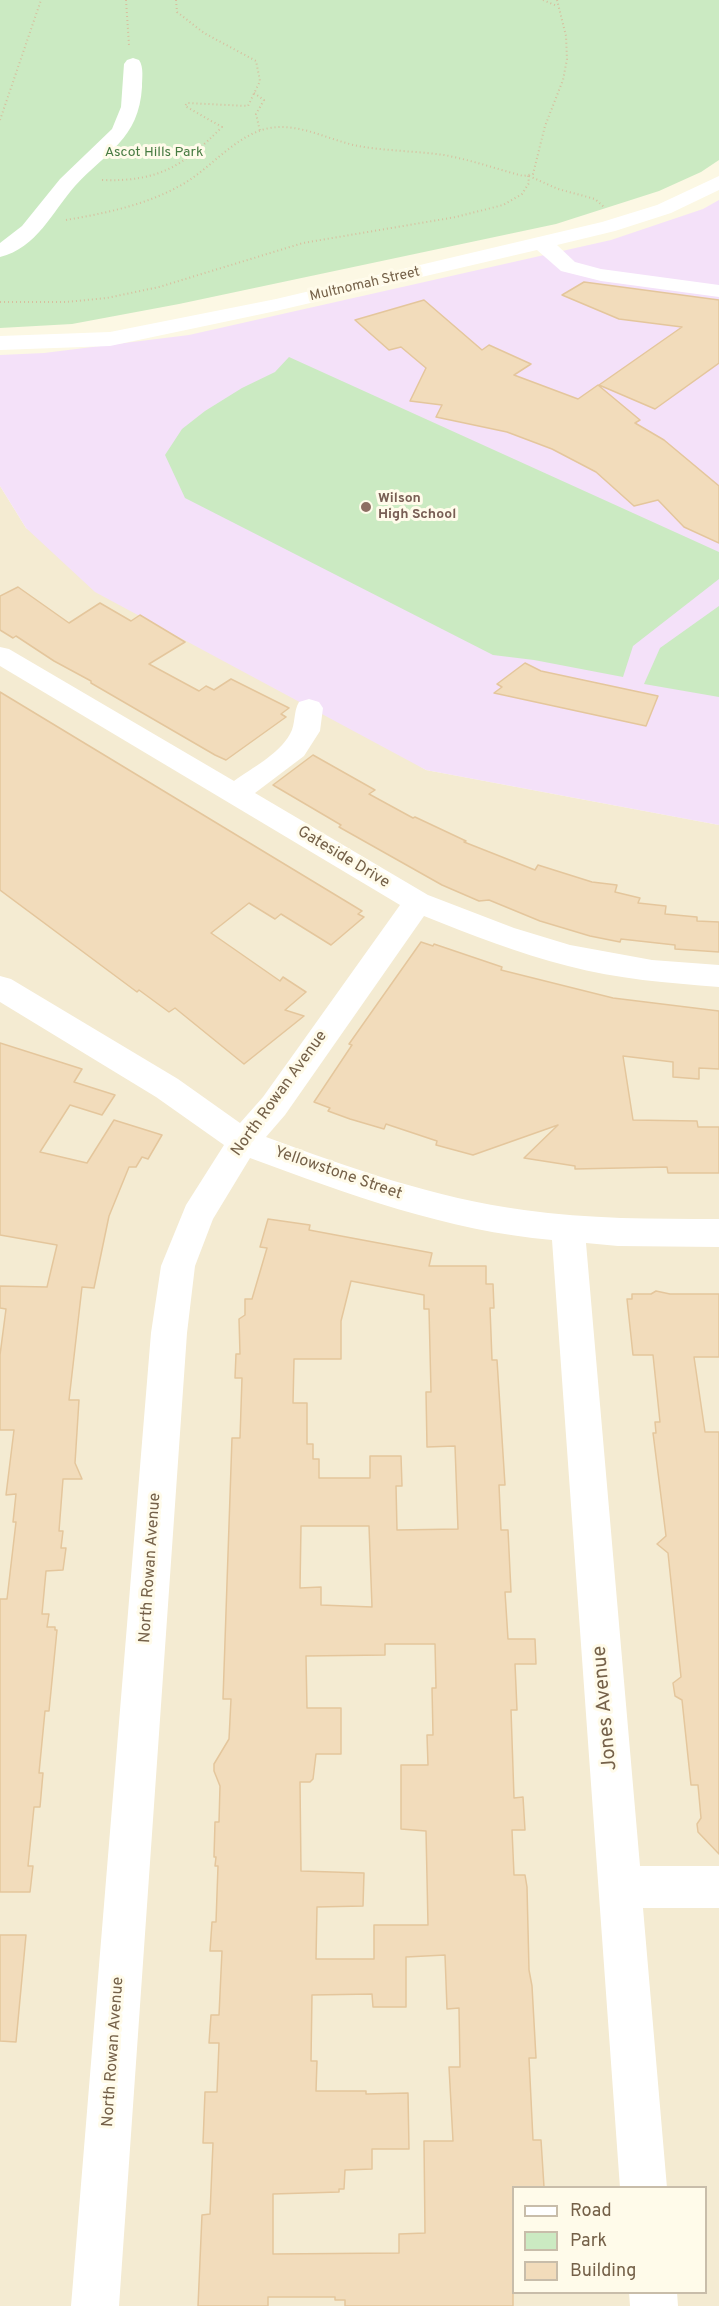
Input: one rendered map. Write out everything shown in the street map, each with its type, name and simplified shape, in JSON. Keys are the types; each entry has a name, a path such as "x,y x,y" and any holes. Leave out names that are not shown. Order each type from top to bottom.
{"street":[{"path":"0,251 20,239 36,225 69,181 78,175 120,131 130,110 133,64"},
{"name":"Multnomah Street","path":"0,343 110,339 276,305 623,222 664,209 719,182"},
{"path":"696,193 719,204"},
{"path":"542,243 568,267 577,270 719,291"},
{"name":"Gateside Drive","path":"0,655 418,902 503,936 570,956 652,971 719,976"},
{"path":"236,794 294,750 306,731 309,708"},
{"name":"North Rowan Avenue","path":"95,2306 169,1333 178,1266 198,1215 243,1142 274,1106 418,902"},
{"name":"Yellowstone Street","path":"0,987 167,1088 243,1142 346,1180 438,1207 524,1224 568,1229 719,1233"},
{"name":"Jones Avenue","path":"568,1229 645,2186"},
{"path":"621,1887 719,1887"}],"path":[{"path":"0,120 41,0"},
{"path":"126,0 128,40 133,64"},
{"path":"78,175 132,182 164,174 200,150 222,127 185,106 187,103 248,106 260,81 256,62 236,48 188,25 177,12 176,0"},
{"path":"543,0 557,6"},
{"path":"36,225 92,215 168,192 207,167 236,143 260,131 279,127 292,128 360,146 454,157 523,176 533,174 545,126 562,80 567,59 566,36 557,0"},
{"path":"254,93 264,99 256,114 260,131"},
{"path":"528,175 558,189 595,199 623,222"},
{"path":"0,302 66,302 107,298 159,287 303,243 456,217 503,205 522,194 529,183 528,175"}],"shaded area":[{"name":"Wilson High School","path":"719,200 719,825 426,770 95,592 26,528 0,486 0,355 44,353 189,335 611,240 703,209"},
{"path":"0,486 26,528 426,770 719,825 719,2306 0,2306"}],"green space":[{"name":"Ascot Hills Park","path":"0,0 719,0 719,160 701,172 659,191 556,224 179,304 72,324 0,328"},
{"path":"289,357 719,552 719,579 633,646 623,677 534,660 493,655 185,498 165,455 182,429 205,411 242,388 275,372"},
{"path":"719,606 719,697 644,684 660,648"}],"building":[{"path":"584,282 719,300 719,363 655,409 599,385 682,327 619,319 562,295"},
{"path":"424,300 482,350 489,345 531,364 514,375 578,399 598,385 640,420 635,423 664,440 719,486 719,543 684,527 658,500 634,506 596,472 552,449 507,432 436,417 442,405 410,401 426,368 401,347 389,350 355,320"},
{"path":"18,587 69,623 100,603 131,621 140,615 185,642 149,664 199,691 206,686 214,690 231,679 289,708 281,714 286,717 226,760 215,755 54,661 16,636 13,638 0,630 0,596"},
{"path":"525,663 541,671 658,696 646,726 494,693 502,687 497,684"},
{"path":"0,692 362,911 358,914 364,917 331,945 281,914 275,919 249,903 211,933 280,981 283,977 306,992 285,1010 304,1016 244,1064 175,1008 169,1012 139,990 137,992 0,890"},
{"path":"313,755 375,790 369,794 413,818 466,841 464,842 535,870 538,865 592,882 617,885 615,892 640,898 638,903 666,906 665,914 697,917 697,921 719,922 719,952 675,949 675,945 621,939 620,942 590,936 540,921 489,900 479,901 442,885 339,827 341,825 273,785"},
{"path":"421,942 433,946 434,944 502,967 501,970 613,998 719,1011 719,1069 699,1068 699,1079 673,1077 673,1062 623,1056 633,1120 697,1121 698,1127 719,1127 719,1173 668,1173 667,1167 575,1169 575,1166 524,1158 558,1125 473,1155 436,1145 437,1141 386,1124 384,1129 350,1119 328,1111 330,1108 314,1102 352,1045 349,1044"},
{"path":"0,1043 82,1069 74,1082 115,1095 102,1115 70,1105 40,1152 87,1163 114,1120 162,1135 148,1159 142,1157 136,1167 129,1167 109,1216 94,1288 82,1287 69,1400 79,1400 75,1463 82,1479 63,1479 59,1531 63,1531 61,1548 66,1548 63,1570 46,1571 42,1614 49,1614 47,1627 55,1627 57,1630 49,1711 45,1711 39,1773 43,1773 40,1807 34,1807 28,1866 33,1866 30,1892 0,1892 0,1599 7,1599 16,1522 13,1522 16,1494 6,1495 14,1430 0,1430 0,1355 6,1309 0,1308 0,1286 47,1287 57,1245 0,1235"},
{"path":"268,1219 310,1225 309,1230 432,1253 429,1266 486,1266 486,1284 493,1284 494,1308 490,1308 492,1360 497,1360 505,1485 499,1485 501,1530 508,1530 511,1592 505,1592 508,1639 535,1639 536,1664 515,1664 517,1710 511,1710 514,1798 523,1797 525,1830 512,1830 514,1875 525,1875 527,1887 529,1970 536,2058 529,2058 533,2140 541,2140 544,2186 512,2186 513,2306 345,2306 345,2300 335,2300 335,2297 268,2297 268,2306 198,2306 202,2215 210,2214 213,2143 203,2143 205,2092 217,2092 219,2043 209,2043 211,2015 219,2015 222,1951 210,1951 212,1922 216,1922 218,1866 215,1866 216,1857 214,1857 215,1822 219,1822 220,1786 214,1771 214,1764 229,1739 231,1699 223,1699 232,1438 240,1438 242,1378 235,1378 236,1354 240,1354 239,1319 245,1315 245,1299 252,1299 267,1248 260,1247","holes":["351,1281 424,1295 424,1309 429,1309 431,1392 426,1392 427,1447 455,1446 458,1529 397,1530 396,1486 402,1486 401,1456 370,1456 370,1478 319,1478 319,1459 313,1459 313,1444 307,1444 307,1403 293,1403 294,1359 341,1359 341,1321","301,1526 369,1526 372,1607 321,1605 321,1587 300,1588","385,1644 435,1644 436,1688 432,1688 433,1735 427,1735 428,1765 401,1765 401,1829 426,1831 428,1925 374,1925 374,1959 316,1959 317,1907 363,1906 364,1873 301,1871 300,1782 310,1782 313,1779 316,1754 341,1754 341,1708 307,1708 306,1656 385,1655","445,1955 447,2009 459,2008 460,2067 449,2067 453,2141 424,2141 425,2233 399,2234 399,2253 273,2254 273,2194 339,2192 339,2189 344,2189 345,2170 372,2169 372,2149 409,2149 408,2093 366,2094 366,2091 316,2091 317,2061 311,2061 312,1995 372,1994 373,2007 406,2007 406,1957"]},
{"path":"656,1291 670,1294 719,1294 719,1357 694,1357 705,1432 719,1432 719,1854 698,1832 697,1824 701,1818 698,1785 691,1785 682,1700 675,1696 673,1683 681,1677 668,1553 657,1544 666,1536 653,1433 656,1433 655,1422 660,1422 653,1355 633,1355 627,1299 632,1299 632,1294 651,1294"},
{"path":"0,1935 26,1935 16,2042 0,2041"}],"place":[{"name":"Wilson High School","path":"366,507"}]}
